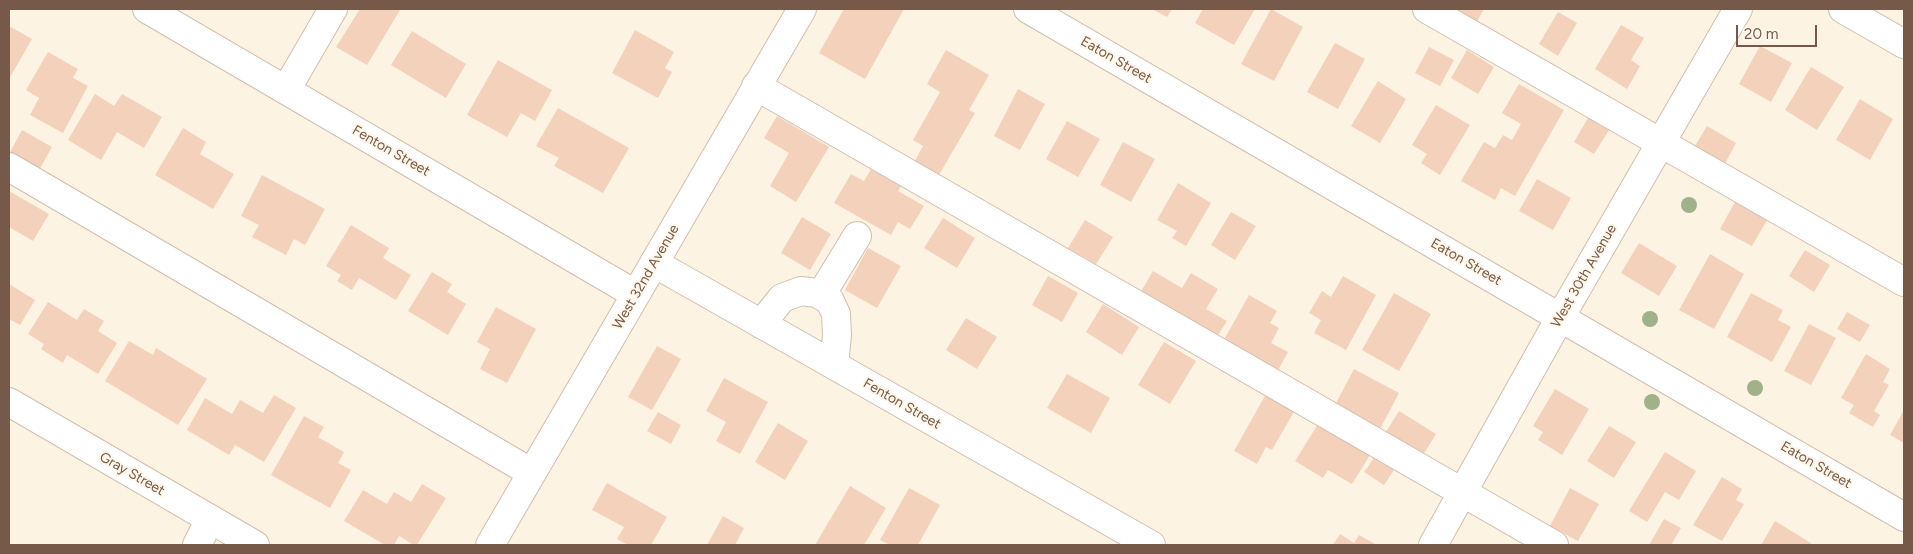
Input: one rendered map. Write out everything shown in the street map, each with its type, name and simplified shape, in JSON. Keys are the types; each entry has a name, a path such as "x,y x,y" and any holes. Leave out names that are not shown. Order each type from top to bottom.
{"street":[{"name":"Fenton Street","path":"147,9 635,294"},
{"path":"286,90 333,9"},
{"name":"West 32nd Avenue","path":"490,545 802,9"},
{"name":"Eaton Street","path":"1028,9 1904,516"},
{"path":"1427,9 1904,282"},
{"name":"West 30th Avenue","path":"1433,545 1561,316 1738,9"},
{"path":"1843,9 1904,44"},
{"path":"756,86 1554,545"},
{"path":"9,167 532,473"},
{"path":"821,295 857,236"},
{"name":"Fenton Street","path":"654,263 1151,545"},
{"path":"761,324 782,298 801,290 821,295 830,301 836,314 837,335 834,365"},
{"name":"Gray Street","path":"9,402 255,545"},
{"path":"198,545 210,519"}],"building":[{"path":"360,9 400,10 367,65 336,47"},
{"path":"844,9 904,9 865,79 819,53"},
{"path":"1152,9 1172,9 1167,17"},
{"path":"1203,9 1255,9 1234,45 1195,23"},
{"path":"1271,9 1303,27 1274,81 1241,64"},
{"path":"1449,9 1484,9 1476,23"},
{"path":"1558,12 1577,23 1558,56 1539,44"},
{"path":"1621,25 1644,38 1631,60 1640,66 1627,89 1595,69"},
{"path":"9,26 32,39 9,79"},
{"path":"635,30 674,52 665,68 672,72 658,98 612,73"},
{"path":"412,31 466,64 446,98 391,65"},
{"path":"1335,43 1365,59 1338,109 1307,92"},
{"path":"1760,46 1792,63 1771,102 1739,84"},
{"path":"1429,47 1454,60 1440,86 1415,73"},
{"path":"946,50 989,75 969,110 975,113 936,180 912,166 923,146 913,140 940,92 927,84"},
{"path":"1467,50 1494,67 1478,94 1451,78"},
{"path":"48,52 78,69 73,78 88,86 63,133 30,115 39,98 26,90"},
{"path":"498,60 552,90 535,121 521,113 507,137 467,115"},
{"path":"1811,67 1844,87 1817,130 1785,110"},
{"path":"1378,81 1406,99 1380,143 1351,126"},
{"path":"1519,84 1564,110 1515,196 1501,188 1495,200 1461,181 1484,142 1495,148 1503,135 1512,140 1521,124 1502,113"},
{"path":"1018,89 1045,104 1020,150 994,136"},
{"path":"95,94 114,106 122,94 162,117 144,148 117,132 101,160 68,140"},
{"path":"1860,99 1893,119 1870,160 1836,140"},
{"path":"1436,105 1470,125 1440,175 1421,163 1427,154 1412,145"},
{"path":"558,108 629,148 603,193 554,166 559,158 536,146"},
{"path":"777,116 829,147 796,202 770,186 789,153 764,138"},
{"path":"1588,118 1609,130 1594,154 1574,142"},
{"path":"1067,121 1100,139 1078,177 1046,159"},
{"path":"1707,126 1736,143 1723,167 1693,149"},
{"path":"183,128 206,142 200,154 234,174 213,209 155,175"},
{"path":"22,130 52,147 39,170 9,154"},
{"path":"1123,142 1155,159 1131,202 1100,185"},
{"path":"871,169 901,186 898,191 924,206 910,229 898,222 891,235 834,203 851,174 864,181"},
{"path":"262,175 325,209 305,245 294,239 286,255 252,237 259,225 241,216"},
{"path":"1537,179 1571,198 1553,230 1519,211"},
{"path":"1178,183 1211,203 1186,246 1172,238 1177,231 1157,220"},
{"path":"9,191 49,214 33,241 9,227"},
{"path":"1735,202 1767,220 1752,246 1720,229"},
{"path":"1231,212 1256,226 1235,260 1211,245"},
{"path":"802,217 831,234 810,270 781,253"},
{"path":"943,218 975,238 957,268 924,248"},
{"path":"1085,220 1113,237 1096,264 1068,248"},
{"path":"351,225 389,248 383,258 411,275 396,300 359,278 352,290 337,281 341,275 326,266"},
{"path":"1639,243 1677,266 1659,296 1621,273"},
{"path":"868,248 901,266 877,308 845,290"},
{"path":"1805,250 1830,265 1814,292 1789,276"},
{"path":"1710,254 1744,274 1714,329 1679,310"},
{"path":"1153,271 1182,288 1191,273 1218,289 1206,309 1227,321 1215,340 1139,295"},
{"path":"432,272 452,284 447,292 466,304 448,335 408,311"},
{"path":"1048,276 1078,293 1062,322 1032,305"},
{"path":"1343,276 1376,295 1346,350 1314,333 1321,320 1309,313 1322,291 1331,297"},
{"path":"9,284 35,300 20,325 9,319"},
{"path":"1394,293 1431,314 1399,371 1362,350"},
{"path":"1751,293 1783,310 1778,320 1791,327 1772,362 1727,337"},
{"path":"1249,295 1277,311 1270,323 1279,328 1271,343 1288,352 1275,376 1221,345"},
{"path":"48,302 77,320 84,309 104,321 98,331 117,343 98,374 67,355 63,363 41,349 44,344 28,334"},
{"path":"1103,304 1139,327 1122,355 1086,332"},
{"path":"496,307 536,329 507,383 480,369 490,349 477,342"},
{"path":"1847,312 1870,325 1860,342 1837,329"},
{"path":"966,318 997,337 977,369 946,350"},
{"path":"1809,324 1836,338 1811,385 1784,371"},
{"path":"129,341 153,355 156,348 207,379 178,425 105,381"},
{"path":"1164,342 1196,361 1170,404 1138,385"},
{"path":"657,346 681,359 652,410 628,397"},
{"path":"1866,354 1890,369 1883,382 1889,385 1874,411 1880,415 1873,427 1849,413 1854,405 1841,398"},
{"path":"1354,369 1399,393 1380,429 1335,405"},
{"path":"1067,374 1110,398 1091,433 1047,408"},
{"path":"724,378 768,402 740,454 716,441 726,422 706,411"},
{"path":"1555,389 1589,409 1562,455 1538,440 1543,432 1533,426"},
{"path":"1266,394 1295,410 1272,450 1266,447 1257,464 1234,451"},
{"path":"274,395 296,408 264,462 235,445 229,455 187,430 205,398 232,414 240,400 263,413"},
{"path":"1904,410 1904,443 1890,435"},
{"path":"1399,411 1436,434 1423,455 1386,432"},
{"path":"658,412 681,425 671,444 647,431"},
{"path":"304,416 324,427 318,437 344,452 338,463 351,470 330,508 271,475"},
{"path":"778,423 808,441 785,480 755,462"},
{"path":"1318,424 1370,455 1352,484 1328,470 1323,478 1295,461"},
{"path":"1609,426 1636,442 1614,478 1587,461"},
{"path":"1665,452 1696,471 1679,500 1665,492 1647,522 1629,511"},
{"path":"1374,458 1394,470 1384,485 1364,472"},
{"path":"1722,477 1742,489 1736,500 1744,504 1722,541 1693,525"},
{"path":"607,483 667,517 651,545 628,545 617,539 624,527 592,510"},
{"path":"422,484 446,498 417,545 399,536 394,545 385,545 344,521 363,490 387,504 394,492 411,502"},
{"path":"850,486 886,508 864,545 815,545"},
{"path":"909,488 940,505 918,545 890,545 880,540"},
{"path":"1570,488 1599,504 1578,541 1550,526"},
{"path":"723,516 744,528 735,545 707,545"},
{"path":"1664,519 1681,528 1671,545 1649,545"},
{"path":"1775,521 1811,543 1810,545 1761,545"},
{"path":"1340,534 1354,543 1359,535 1377,545 1333,545"}]}
